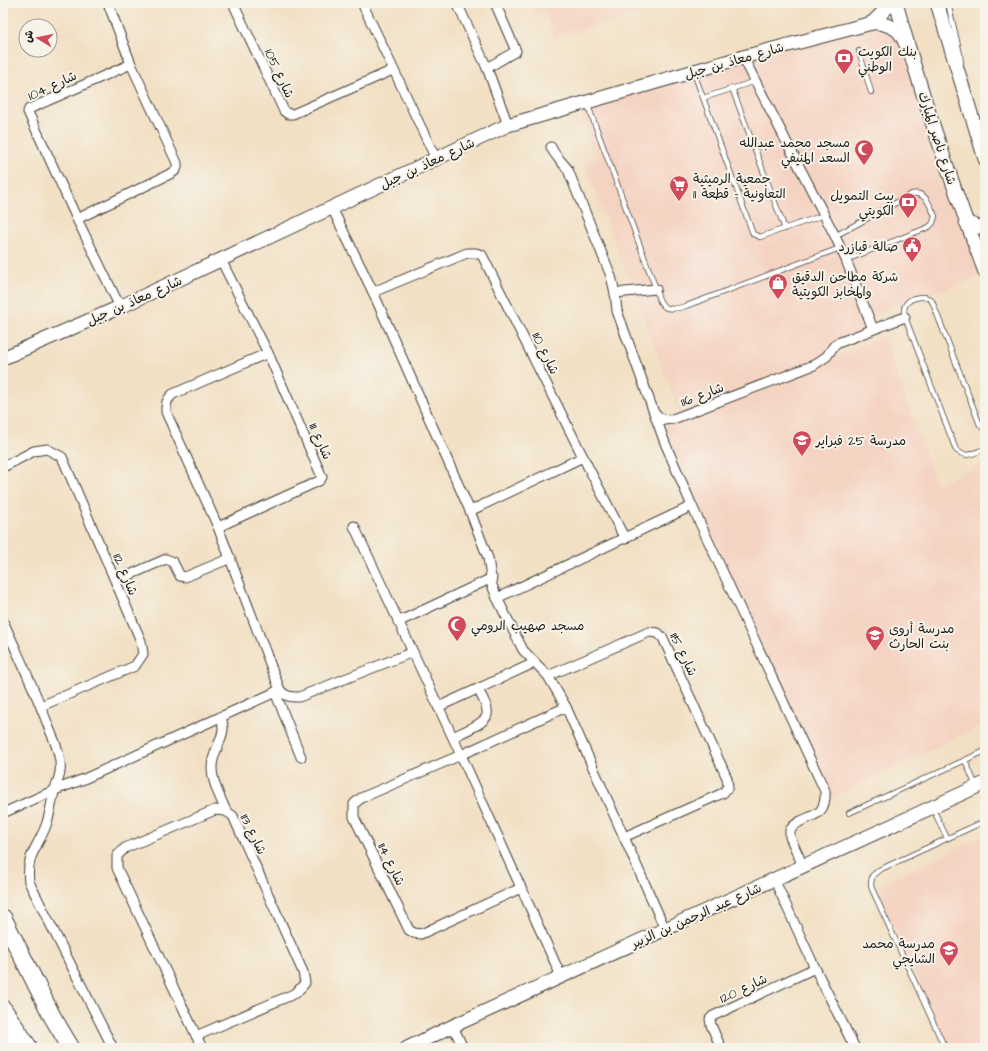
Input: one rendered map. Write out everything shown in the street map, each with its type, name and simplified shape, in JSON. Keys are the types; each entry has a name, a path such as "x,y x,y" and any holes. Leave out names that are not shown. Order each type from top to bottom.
{"highway":[{"path":"3,918 52,1016 71,1048"},
{"path":"3,1009 28,1048"},
{"path":"52,1016 77,1048"},
{"path":"3,1018 14,1048"}],"street":[{"path":"77,219 172,174 178,167 131,64 108,3"},
{"name":"شارع 105","path":"233,3 284,111 288,114 293,114 393,70"},
{"path":"362,3 436,159"},
{"path":"457,3 487,68 508,125"},
{"path":"487,68 516,51 495,3"},
{"path":"872,23 888,7 889,3"},
{"name":"شارع ناصر المبارك","path":"896,3 910,52 966,222 985,272"},
{"path":"937,3 985,159"},
{"name":"شارع معاذ بن جبل","path":"4,354 120,307 508,125 743,57 876,22 899,32 910,52"},
{"path":"743,57 835,236 873,328"},
{"name":"شارع 104","path":"120,307 77,219 28,112 29,109 131,64"},
{"path":"551,147 555,156 564,163 568,170 611,276 615,292 617,311 665,443 692,506 824,791 825,801 820,811 813,816 793,825 790,830 792,842 803,866"},
{"path":"332,208 373,292 470,511 488,558 492,585 497,598 523,650 548,676 566,707 665,929"},
{"path":"966,222 978,227 985,227"},
{"name":"شارع 110","path":"373,292 468,253 476,252 482,255 583,457"},
{"name":"شارع 111","path":"218,527 319,482 322,479 322,475 268,353 221,260"},
{"path":"615,292 656,289"},
{"name":"شارع 116","path":"655,414 664,420 673,419 811,366 823,360 835,345 873,328 905,317"},
{"path":"268,353 173,394 169,397 166,403 166,412 231,558 301,757"},
{"name":"شارع 112","path":"3,467 34,451 47,449 62,457 141,641 143,654 135,666 41,706"},
{"path":"470,511 583,457 625,539"},
{"path":"497,598 625,539 692,506"},
{"path":"354,526 453,737 561,976"},
{"path":"116,581 166,559 173,562 180,576 185,577 231,558"},
{"path":"398,622 492,578"},
{"path":"3,621 41,706 58,750 61,770 46,826 29,860 29,882 113,1048"},
{"name":"شارع 115","path":"548,676 649,632 658,633 663,638 727,778 728,787 724,793 624,837"},
{"path":"278,691 290,698 299,697 413,652"},
{"path":"438,707 534,663"},
{"path":"453,737 481,722 486,717 487,714 485,705 478,689"},
{"path":"3,813 84,779 278,691"},
{"name":"شارع 114","path":"521,888 421,934 414,933 409,930 354,817 354,804 361,798 461,755 566,707"},
{"path":"221,716 223,729 215,751 212,766 213,779 226,811"},
{"name":"شارع عبد الرحمن بن الزبير","path":"407,1048 561,976 981,785"},
{"name":"شارع 113","path":"196,1036 296,993 305,983 303,972 232,816 226,811 215,810 125,848 117,856 117,868 196,1036 202,1048"},
{"path":"774,879 815,968 855,1048"},
{"name":"شارع 120","path":"721,1048 710,1025 710,1020 714,1016 815,968"},
{"path":"453,1026 463,1048"}],"lane":[{"path":"948,3 960,54 961,77"},
{"path":"859,51 871,92"},
{"path":"693,72 754,234 760,237 824,215"},
{"path":"703,98 756,81"},
{"path":"732,88 785,229"},
{"path":"587,102 658,298 667,309 675,310 840,248"},
{"path":"835,236 912,194 920,193 926,198 935,216 933,223 929,227 846,260"},
{"path":"985,435 984,429 980,425 932,301 930,298 921,296 908,302 903,310 905,317 956,450 961,454 968,455 985,449"},
{"path":"849,813 985,750"},
{"path":"965,760 981,785"},
{"path":"932,807 947,838"},
{"path":"945,1048 871,885 872,876 875,873 985,821"}],"shaded area":[{"path":"532,3 676,3 554,37 544,10 533,10"},
{"path":"872,23 902,39 985,276 868,315 873,329 838,343 817,364 884,336 936,485 985,463 985,724 830,799 665,428 799,371 681,416 584,162 594,156 579,104"},
{"name":"مدرسة محمد الشايجي","path":"985,835 985,1048 949,1048 876,887"}],"place":[{"name":"بنك الكويت الوطني","path":"844,75"},
{"name":"مسجد محمد عبدالله السعد المنيفي","path":"864,166"},
{"name":"جمعية الرميثية التعاونية - قطعة 11","path":"679,202"},
{"name":"بيت التمويل الكويتي","path":"908,219"},
{"name":"صالة قبازرد","path":"912,263"},
{"name":"شركة مطاحن الدقيق والمخابز الكويتية","path":"778,300"},
{"name":"مدرسة 25 فبراير","path":"802,457"},
{"name":"مسجد صهيب الرومي","path":"457,642"},
{"name":"مدرسة أروى بنت الحارث","path":"875,652"},
{"name":"مدرسة محمد الشايجي","path":"949,967"}]}
